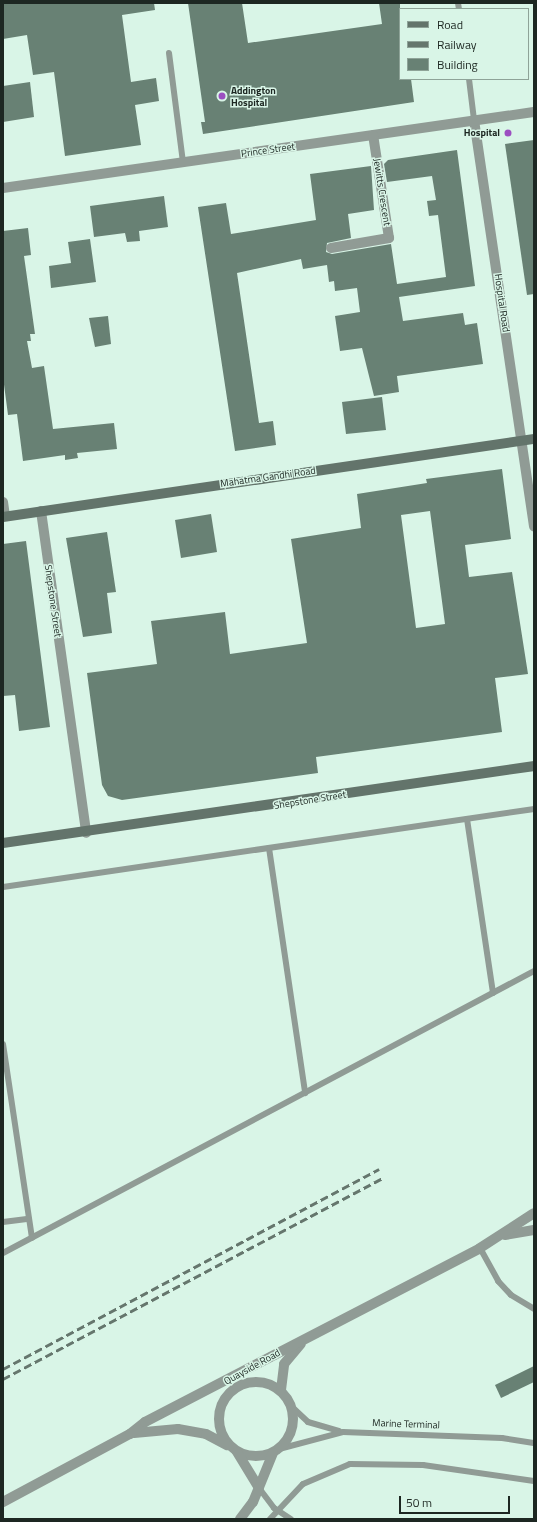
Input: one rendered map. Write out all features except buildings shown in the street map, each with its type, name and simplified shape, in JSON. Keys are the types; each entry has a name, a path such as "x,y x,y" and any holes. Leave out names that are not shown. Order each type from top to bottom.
{"main road":[{"name":"Mahatma Gandhi Road","path":"4,516 534,439"},
{"name":"Shepstone Street","path":"3,844 86,834 534,766"}],"street":[{"name":"Prince Street","path":"3,188 534,112"},
{"name":"Hospital Road","path":"474,120 534,527"},
{"name":"Jewitts Crescent","path":"331,248 389,238 373,134"},
{"path":"3,502 4,516"},
{"name":"Shepstone Street","path":"40,511 86,834"},
{"name":"Quayside Road","path":"3,1502 130,1434 145,1422 304,1342 503,1236 534,1213"},
{"name":"Quayside Road","path":"503,1236 534,1230"},
{"path":"281,1390 284,1364 304,1342"},
{"path":"258,1364 243,1384 226,1397 219,1413 221,1431 260,1488"},
{"path":"218,1386 271,1384 281,1390 292,1406 292,1429 276,1451 260,1488 240,1519"},
{"path":"130,1434 154,1428 178,1429 206,1434 233,1449 254,1456 276,1451"}],"lane":[{"path":"169,53 183,162"},
{"name":"Hospital Road","path":"469,80 474,120"},
{"path":"3,887 534,810"},
{"path":"467,819 493,993"},
{"path":"270,848 305,1093"},
{"path":"3,1253 534,971"},
{"path":"3,1044 32,1238"},
{"path":"3,1222 29,1219"},
{"path":"480,1248 498,1281 511,1295 534,1309"},
{"path":"292,1406 308,1422 343,1432"},
{"name":"Marine Terminal","path":"276,1451 343,1432 502,1438 534,1443"},
{"path":"270,1519 303,1484 350,1464 423,1465 534,1481"},
{"path":"260,1488 274,1508 291,1519"}],"railway":[{"path":"3,1369 379,1169"},
{"path":"3,1379 384,1177"}],"place":[{"name":"Addington Hospital","path":"222,96"},
{"name":"Hospital","path":"508,133"}]}
